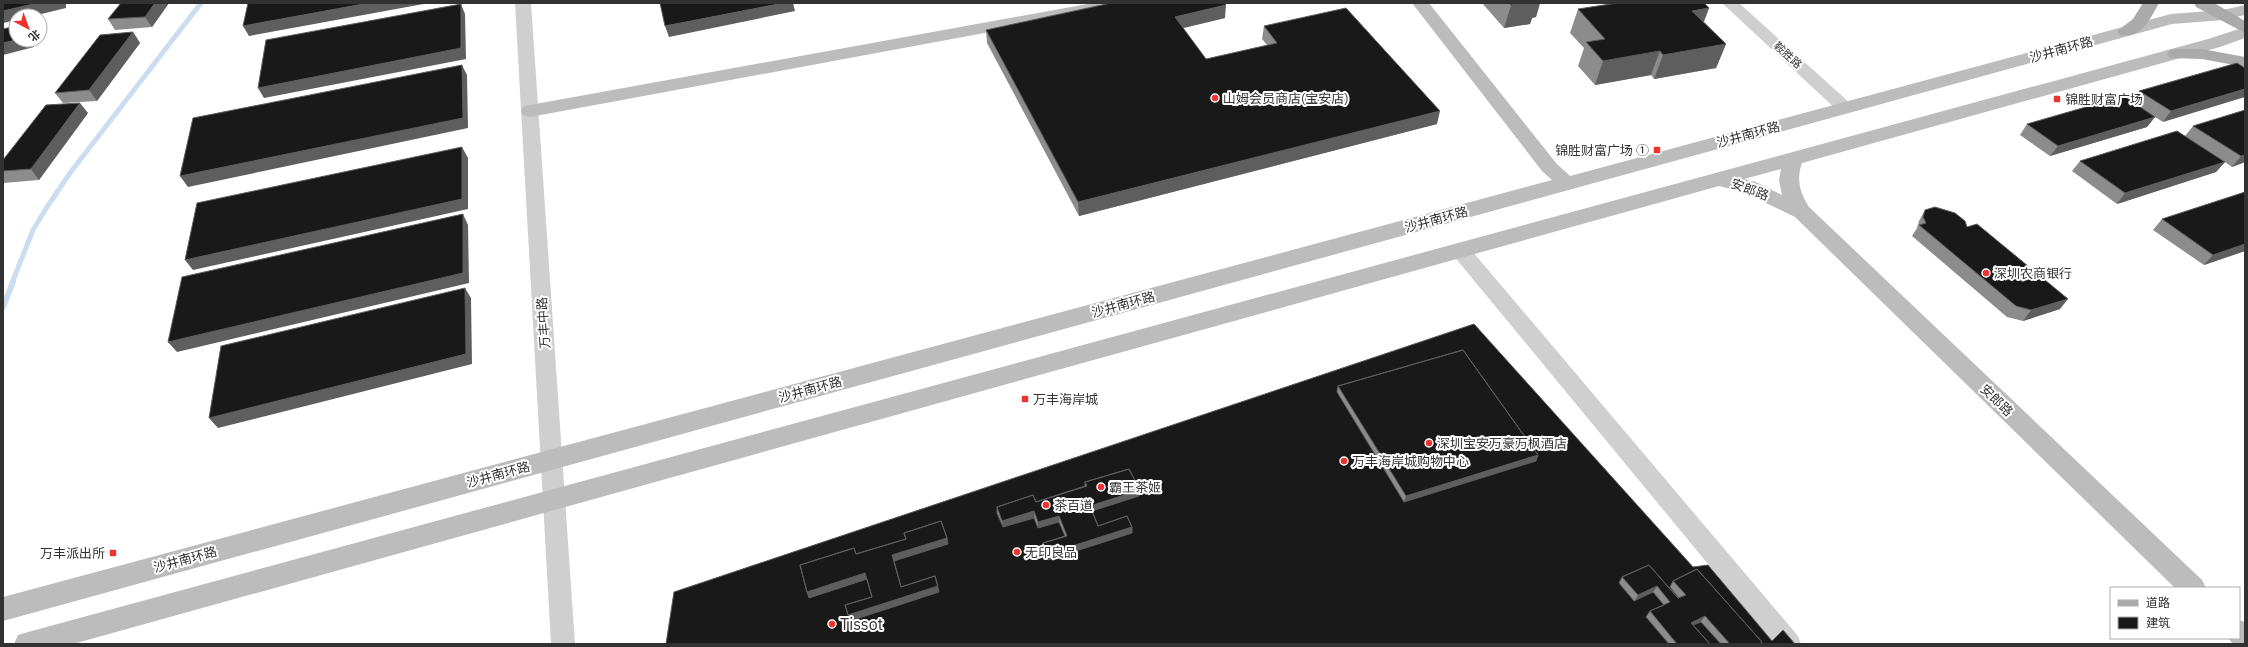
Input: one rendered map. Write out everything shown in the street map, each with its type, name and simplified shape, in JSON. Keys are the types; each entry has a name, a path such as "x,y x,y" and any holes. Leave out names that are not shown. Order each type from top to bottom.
{"main road":[{"path":"530,111 1120,3"},
{"path":"1420,3 1549,167 1566,183"},
{"path":"2126,31 2140,22 2151,3"},
{"path":"2202,3 2245,28"},
{"name":"沙井南环路","path":"3,609 2126,31 2171,19 2223,15 2245,10"},
{"path":"28,644 2176,54 2245,32"},
{"path":"2176,54 2202,54 2245,62"},
{"name":"安郎路","path":"1794,159 1788,177 1793,200 1802,212 2192,587"},
{"name":"安郎路","path":"1719,179 1760,191 1802,212"}],"street":[{"name":"万丰中路","path":"523,3 563,644"},
{"name":"鞍胜路","path":"1730,3 1845,108"},
{"path":"1460,250 1789,644"}],"building":[{"path":"3,3 38,3 16,8 8,8 8,10 3,11"},
{"path":"121,3 155,3 145,17 108,19"},
{"path":"248,3 369,3 243,26"},
{"path":"660,3 784,3 665,26"},
{"name":"山姆会员商店(宝安店)","path":"1111,3 1224,3 1226,5 1175,17 1206,59 1277,43 1264,26 1346,8 1440,111 1078,202 986,30"},
{"path":"1509,3 1522,3 1511,5"},
{"path":"1617,3 1704,3 1709,8 1692,11 1726,44 1663,55 1660,51 1603,61 1586,42 1605,39 1578,9"},
{"path":"461,4 461,48 258,88 266,40"},
{"path":"8,28 8,42 3,43 3,29"},
{"path":"133,32 89,90 55,93 100,35"},
{"path":"2237,63 2245,68 2245,89 2171,111 2139,91"},
{"path":"462,65 463,118 180,176 193,118"},
{"path":"2124,96 2155,117 2058,146 2027,124"},
{"path":"80,103 31,169 3,171 3,160 46,105"},
{"path":"2245,110 2245,155 2241,156 2193,126"},
{"path":"2177,131 2225,162 2125,193 2080,161"},
{"path":"462,147 462,199 185,260 197,203"},
{"path":"2245,192 2245,244 2213,255 2162,219"},
{"name":"深圳农商银行","path":"1935,207 1955,213 1965,221 1967,227 1977,224 2068,299 2031,310 2016,306 1919,225 1926,223 1923,217 1925,210"},
{"path":"463,214 463,273 168,342 182,277"},
{"path":"465,288 466,354 209,418 221,346"},
{"name":"万丰海岸城购物中心","path":"1474,324 1693,567 1708,565 1772,641 1783,630 1795,644 1761,644 1762,642 1697,569 1673,581 1670,587 1678,598 1649,565 1622,577 1619,583 1634,601 1653,592 1664,605 1650,611 1646,617 1669,644 666,644 674,592","holes":["1463,350 1538,455 1536,461 1404,502 1337,392 1338,386","1129,469 1140,490 1139,496 1092,511 1098,526 1127,516 1132,527 1132,533 1048,560 1043,549 1043,543 1065,536 1059,522 1038,528 1034,518 1003,527 997,513 997,507 1033,495 1036,502 1085,486 1085,482","941,521 948,544 894,561 901,587 935,576 939,592 850,621 845,605 872,597 867,579 809,598 800,565 854,548 856,554 906,539 904,533"]},
{"path":"1463,350 1538,455 1406,496 1338,386"},
{"path":"1129,469 1140,490 1090,506 1098,526 1127,516 1132,527 1047,554 1043,543 1067,536 1059,516 1038,522 1034,511 1002,521 997,507 1033,495 1036,502 1087,486 1085,482"},
{"path":"941,521 947,538 892,555 901,587 935,576 938,586 848,615 845,605 872,597 865,573 807,592 800,565 854,548 856,554 906,539 904,533"},
{"path":"1649,565 1678,598 1686,595 1673,581 1697,569 1762,642 1759,644 1730,644 1705,616 1691,623 1710,644 1677,644 1650,611 1670,602 1657,586 1638,595 1622,577"},
{"path":"1701,622 1721,644 1710,644 1693,625"}],"waterway":[{"path":"12,283 33,230 47,207 70,173 201,3"},
{"path":"3,307 13,282"}],"place":[{"name":"山姆会员商店(宝安店)","path":"1215,98"},
{"name":"锦胜财富广场","path":"2057,99"},
{"name":"锦胜财富广场 ①","path":"1657,150"},
{"name":"深圳农商银行","path":"1986,273"},
{"name":"万丰海岸城","path":"1025,399"},
{"name":"深圳宝安万豪万枫酒店","path":"1429,443"},
{"name":"万丰海岸城购物中心","path":"1344,461"},
{"name":"霸王茶姬","path":"1101,487"},
{"name":"茶百道","path":"1046,505"},
{"name":"无印良品","path":"1017,552"},
{"name":"万丰派出所","path":"113,553"},
{"name":"Tissot","path":"832,624"}]}
